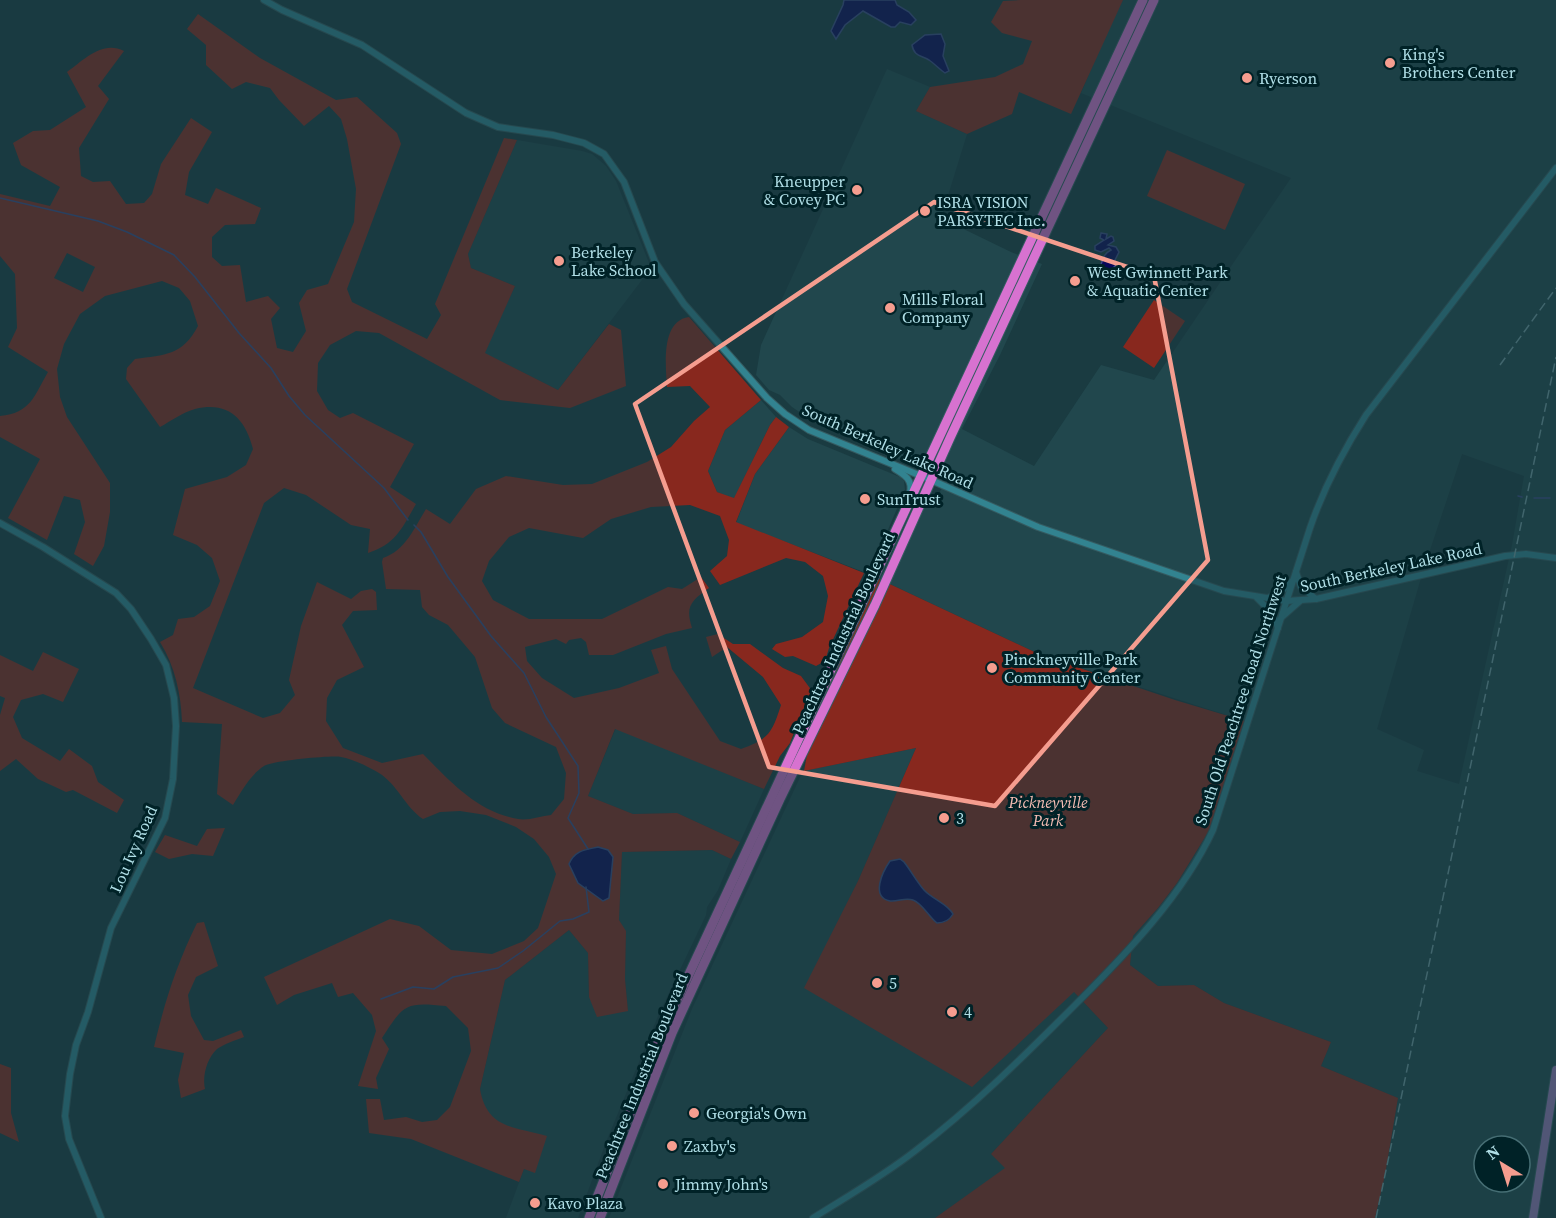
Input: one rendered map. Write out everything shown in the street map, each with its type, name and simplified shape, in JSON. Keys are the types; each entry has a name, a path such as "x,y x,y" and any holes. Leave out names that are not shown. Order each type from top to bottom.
{"highway":[{"name":"Peachtree Industrial Boulevard","path":"589,1218 663,1030 1143,0"},
{"name":"Peachtree Industrial Boulevard","path":"600,1218 672,1033 825,706 875,605 1154,0"}],"main road":[{"path":"1533,1218 1556,1070"}],"street":[{"name":"South Berkeley Lake Road","path":"264,0 362,45 483,122 515,131 553,135 584,143 604,154 624,182 655,262 684,304 775,406 809,430 1038,527 1224,591 1260,598 1286,601 1316,599 1514,555 1526,554 1556,558"},
{"name":"South Old Peachtree Road Northwest","path":"813,1218 904,1160 966,1108 1100,980 1156,917 1191,868 1212,830 1323,490 1366,415 1556,168"},
{"path":"873,457 908,479 912,487 907,507"},
{"name":"Lou Ivy Road","path":"0,523 116,593 131,609 166,665 174,698 176,726 173,779 165,818 108,938 88,1012 76,1045 67,1092 65,1116 69,1139 101,1218"},
{"path":"1296,572 1301,587 1316,599"},
{"path":"1278,628 1273,614 1260,598 1281,592 1294,580"},
{"path":"1281,619 1301,601"}],"highlighted area":[{"path":"934,202 1154,276 1208,560 995,806 769,767 635,404"}],"shaded area":[{"path":"844,0 895,0 897,5 909,12 916,20 911,25 900,22 895,27 891,27 863,11 845,25 836,39 831,31"},
{"path":"1123,0 1556,0 1556,1081 1535,1218 1375,1218 1398,1098 1321,1066 1331,1042 1224,1003 1194,985 1158,986 1130,965 1133,936 1177,883 1210,829 1245,721 1041,655 879,579 930,499 933,495 939,494 946,478 942,471 921,461 913,465 817,424 792,407 780,395 769,390 756,375 761,345 887,69 930,87 916,111 967,134 941,218 1011,252 1042,264 1000,355 962,429 1034,466 1101,365 1154,380 1291,178 1081,93","holes":["1462,454 1524,476 1512,545 1459,784 1417,771 1424,750 1377,729 1423,571"]},
{"path":"941,34 945,44 943,56 949,71 945,73 916,53 912,45 925,35"},
{"name":"Berkeley Lake School","path":"517,140 582,151 592,154 606,166 616,181 651,268 558,390 484,353 515,286 471,268 468,254"},
{"path":"1101,233 1107,234 1106,239 1113,237 1114,241 1108,245 1116,247 1119,252 1115,260 1117,264 1102,277 1096,274 1097,268 1111,250 1109,248 1101,252 1095,250 1095,246 1104,240 1100,238"},
{"path":"761,400 776,417 734,499 717,492 708,471 725,430"},
{"path":"789,427 808,439 900,477 904,481 905,490 869,574 736,523 755,474"},
{"path":"616,728 764,789 740,842 677,813 633,814 588,796"},
{"path":"916,748 858,881 805,988 1074,992 1108,1028 991,1154 1006,1168 935,1218 609,1218 692,1009 803,771"},
{"path":"598,847 608,850 613,857 609,898 603,901 578,883 569,864 577,853"},
{"path":"712,850 731,859 658,1016 606,1142 578,1218 506,1218 524,1169 535,1172 483,1106 480,1089 505,980 569,930 588,953 589,997 628,1011 625,979 626,932 619,920 622,852"},
{"path":"900,859 924,890 951,910 953,914 948,920 937,923 913,900 884,899 879,889 882,877 890,861"}],"green space":[{"path":"1123,0 1071,114 1019,92 1012,114 967,134 916,111 930,87 995,77 1023,64 1032,41 1002,33 991,22 1003,1"},
{"path":"198,14 260,58 336,100 357,97 397,133 401,144 347,289 352,302 427,339 441,315 435,304 504,138 517,140 468,254 471,268 515,286 485,353 558,390 609,324 621,330 626,386 570,408 500,400 379,333 356,331 330,345 318,363 317,391 328,410 340,418 353,413 414,444 390,487 416,504 392,540 368,553 370,529 351,525 306,495 284,488 264,503 193,688 263,718 280,713 295,695 289,680 301,626 317,582 351,599 361,591 372,589 376,592 377,610 353,611 342,625 364,667 337,680 327,698 326,721 343,748 382,763 423,754 466,794 490,810 522,819 551,815 564,799 566,773 556,747 505,723 492,708 475,657 448,625 429,615 422,607 420,590 386,589 383,558 391,555 403,544 426,509 450,524 476,489 506,476 563,485 592,484 647,462 671,447 710,407 690,386 667,387 666,357 669,336 673,327 680,320 689,317 761,400 725,430 708,471 717,492 734,498 776,417 789,427 755,474 736,522 864,573 825,661 816,666 793,656 785,657 772,649 776,644 802,637 823,622 828,596 823,576 805,562 786,558 720,585 710,571 727,556 729,540 720,516 690,505 651,507 611,519 583,538 529,528 509,537 489,561 482,581 493,600 529,619 602,619 668,587 682,589 701,577 709,588 691,605 689,614 692,628 666,634 613,655 589,655 586,642 581,638 569,640 566,644 556,639 525,647 527,661 542,678 574,698 619,688 659,673 651,650 666,646 672,669 720,741 741,749 758,742 772,729 781,705 763,677 727,647 712,657 706,637 718,634 733,644 750,644 783,668 801,676 812,691 790,743 780,756 764,789 615,729 588,796 633,814 677,813 740,842 731,859 712,850 622,852 619,920 626,931 625,979 628,1011 597,1017 589,997 588,953 569,930 505,980 480,1089 483,1102 495,1119 503,1124 547,1136 535,1173 524,1169 519,1182 411,1139 369,1133 366,1099 380,1099 384,1120 406,1117 422,1122 437,1120 450,1107 471,1051 468,1028 446,1006 414,1005 401,1012 382,1038 389,1049 376,1078 378,1089 358,1086 376,1031 372,1015 353,993 338,997 332,983 294,995 277,1005 264,977 390,919 419,926 451,950 492,954 524,941 538,928 556,874 549,857 534,839 516,827 486,815 460,811 440,812 423,819 386,778 346,758 302,759 269,764 250,779 233,805 217,794 222,724 182,722 176,680 170,661 160,642 173,635 178,619 194,617 210,606 220,581 212,558 197,545 173,535 185,489 227,477 246,465 253,449 250,438 240,421 226,410 207,407 191,410 160,427 126,379 127,368 135,359 172,352 186,343 198,326 190,301 179,288 162,281 105,296 80,314 64,344 57,369 60,397 67,417 110,483 110,512 104,546 93,566 74,554 85,522 80,500 64,496 47,540 8,518 40,459 0,437 0,416 25,407 35,396 48,372 8,347 17,328 15,274 0,256 0,194 50,206 60,187 21,165 13,143 33,131 50,130 86,107 67,72 101,50 116,48 124,51 98,86 109,99 79,148 81,176 93,182 110,181 126,204 144,203 152,194 161,164 191,118 212,132 189,172 185,195 208,204 216,188 261,208 255,224 225,225 212,237 212,257 222,266 240,265 246,302 268,296 280,308 271,319 277,348 293,352 306,331 299,303 307,290 328,284 354,222 356,189 341,119 329,106 304,126 270,88 246,82 232,89 206,65 206,45 187,29","holes":["67,253 95,267 83,292 54,278"]},
{"path":"1167,150 1245,184 1225,230 1147,196"},
{"path":"1154,300 1185,321 1154,368 1123,347"},
{"name":"Pickneyville Park","path":"879,579 1041,655 1245,721 1210,829 1177,883 1133,936 1130,965 1158,986 1194,985 1224,1003 1331,1042 1321,1066 1398,1098 1375,1218 935,1218 1005,1168 991,1154 1108,1028 1074,992 972,1087 804,988 858,881 916,748 804,771 815,711"},
{"path":"43,652 79,669 63,702 43,694 21,700 13,717 22,738 60,761 69,749 92,766 98,782 124,800 117,813 73,790 66,792 38,779 16,759 0,771 0,715 5,698 0,696 0,655 33,671"},
{"path":"225,828 213,856 192,854 169,859 155,852 165,835 197,846 207,829"},
{"path":"204,922 218,966 196,977 188,995 191,1016 204,1040 213,1041 241,1030 244,1037 223,1045 210,1057 204,1079 205,1089 181,1098 178,1080 184,1053 154,1047 167,999 183,954 197,923"},
{"path":"0,1064 11,1068 11,1113 19,1142 0,1133"}],"waterway":[{"path":"0,198 98,221 127,232 174,255 271,368 289,396 305,415 384,488 408,520"},
{"path":"1518,496 1522,497"},
{"path":"1534,498 1550,498"},
{"path":"414,525 491,636 524,673 546,717 578,766 579,793 568,818 588,849"},
{"path":"381,999 413,987 434,989 453,977 498,968 560,921 573,919 589,912 586,887"}],"railway":[{"path":"1500,365 1556,288"},
{"path":"1376,1218 1556,357"}],"place":[{"name":"King's Brothers Center","path":"1390,63"},
{"name":"Ryerson","path":"1247,78"},
{"name":"Kneupper & Covey PC","path":"857,190"},
{"name":"ISRA VISION PARSYTEC Inc.","path":"925,211"},
{"name":"Berkeley Lake School","path":"559,261"},
{"name":"West Gwinnett Park & Aquatic Center","path":"1075,281"},
{"name":"Mills Floral Company","path":"890,308"},
{"name":"SunTrust","path":"865,499"},
{"name":"Pinckneyville Park Community Center","path":"992,668"},
{"name":"3","path":"944,818"},
{"name":"5","path":"877,983"},
{"name":"4","path":"952,1012"},
{"name":"Georgia's Own","path":"694,1113"},
{"name":"Zaxby's","path":"672,1146"},
{"name":"Jimmy John's","path":"663,1184"},
{"name":"Kavo Plaza","path":"535,1203"}]}
